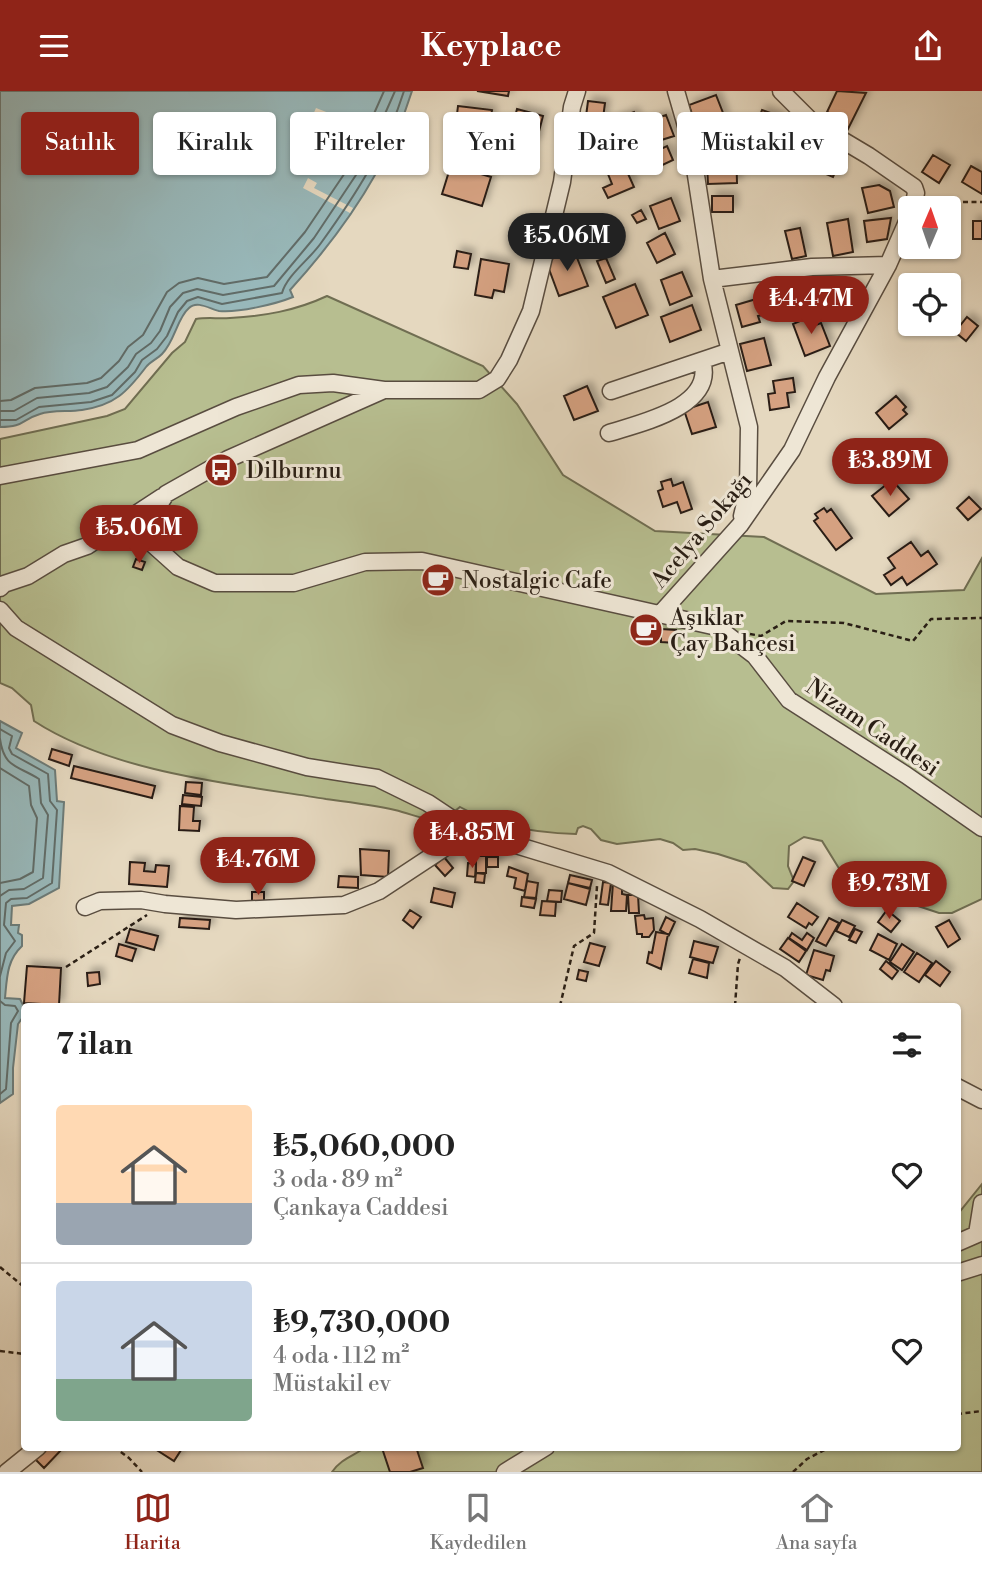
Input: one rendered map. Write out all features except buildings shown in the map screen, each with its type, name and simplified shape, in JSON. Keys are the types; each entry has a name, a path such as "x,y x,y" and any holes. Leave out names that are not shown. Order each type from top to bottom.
{"street":[{"path":"0,476 138,450 236,407 299,385 333,383 384,390 479,390 497,379 509,360 531,311 562,182 572,107 577,91"},
{"path":"676,91 691,143 712,279 749,427 748,491 740,526"},
{"path":"781,91 813,122 904,196"},
{"name":"Acelya Sokağı","path":"661,613 740,526 792,450 827,377 888,265 898,240"},
{"path":"712,279 812,267 888,265"},
{"path":"611,391 730,351"},
{"path":"609,433 671,413 691,397 702,383 705,370 702,361"},
{"name":"Nizam Caddesi","path":"384,390 229,459 166,494 148,522 149,541 178,566 215,583 294,583 365,562 422,561 717,627 755,656 789,700 906,775 982,828"},
{"path":"0,588 87,546 166,494"},
{"path":"0,610 16,628 172,725 220,743 307,767 377,778 428,803 470,831 599,870 700,919 746,945 785,968 830,1003"},
{"path":"86,907 100,901 141,900 236,910 344,905 379,891 470,831"},
{"path":"961,1089 982,1100"},
{"path":"961,1241 979,1233 982,1203"},
{"path":"961,1272 982,1265"},
{"path":"7,1472 33,1451"},
{"path":"505,1472 539,1451"}],"path":[{"path":"961,202 982,202"},
{"path":"750,634 761,636 786,621 844,623 913,641 931,619 982,618"},
{"path":"561,1003 574,946 594,933 599,870"},
{"path":"66,967 165,904"},
{"path":"735,1003 738,964 746,945"},
{"path":"0,1268 21,1285"},
{"path":"0,1351 21,1354"},
{"path":"961,1414 982,1411"},
{"path":"119,1451 142,1472"},
{"path":"793,1472 807,1459 822,1451"}],"green space":[{"path":"327,296 483,366 517,404 563,475 655,531 764,537 876,594 964,590 982,558 982,899 952,913 939,913 915,905 840,870 822,841 804,837 789,846 788,866 794,881 788,889 773,888 746,863 695,849 683,850 660,839 617,844 601,840 591,829 583,826 578,828 576,834 531,830 501,824 460,807 441,822 395,810 175,774 100,753 66,739 34,721 31,705 12,688 0,683 0,439 107,416 125,409 172,353 185,342 196,319 267,314 291,309"},
{"path":"982,1184 982,1472 332,1472 359,1451 961,1451 961,1210"}],"water":[{"path":"0,91 412,91 404,112 290,112 290,175 375,175 328,245 290,290 293,297 236,311 192,306 185,312 162,354 112,401 82,410 45,413 18,424 0,427"},
{"path":"881,442 888,448 889,453 871,466 862,463 861,458"},
{"path":"0,721 22,733 16,748 55,770 57,801 64,802 59,888 29,904 12,906 11,925 19,925 18,933 22,935 22,946 11,963 5,998 20,999 21,1020 18,1024 13,1068 13,1094 0,1103"}],"pier":[{"path":"308,178 317,183 314,188 353,208 350,213 303,188"}],"place":[{"name":"Dilburnu","path":"221,470"},
{"name":"Nostalgic Cafe","path":"438,580"},
{"name":"Aşıklar Çay Bahçesi","path":"646,630"}]}
